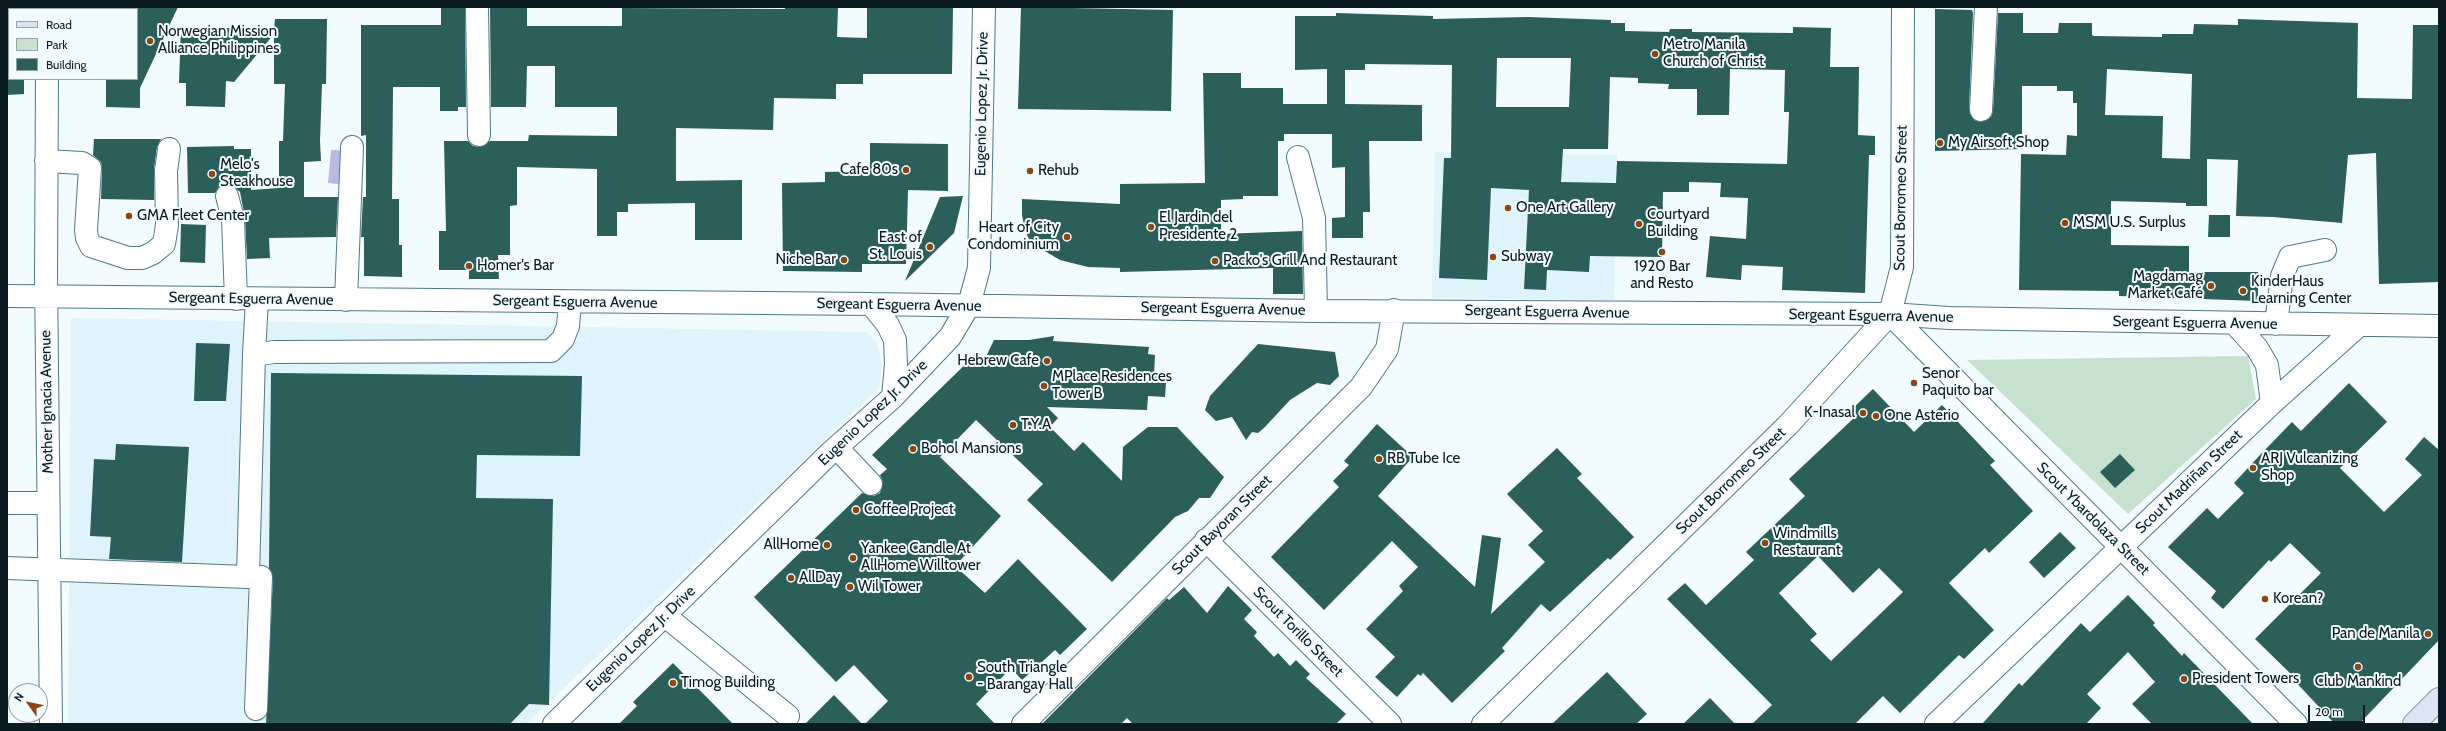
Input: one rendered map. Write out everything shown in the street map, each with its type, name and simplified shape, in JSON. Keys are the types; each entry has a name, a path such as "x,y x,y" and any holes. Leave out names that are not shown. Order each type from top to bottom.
{"main road":[{"path":"2418,722 2439,699"}],"street":[{"path":"477,7 479,135"},
{"name":"Eugenio Lopez Jr. Drive","path":"554,724 664,615 837,448 893,397 950,337 969,305 979,268 984,7"},
{"name":"Scout Borromeo Street","path":"1483,724 1788,425 1890,314 1902,267 1903,7"},
{"path":"1981,110 1986,7"},
{"name":"Mother Ignacia Avenue","path":"47,80 46,297 51,724"},
{"path":"346,300 352,147"},
{"path":"46,161 82,163 90,168 86,230 87,238 91,246 128,258 142,258 153,254 164,244 167,225 166,171 169,149"},
{"path":"1298,157 1314,218 1316,311"},
{"path":"227,196 233,219 247,299 254,355 248,576"},
{"path":"2276,324 2282,276 2290,256 2325,250"},
{"name":"Sergeant Esguerra Avenue","path":"7,296 969,305 1316,311 1394,310 1890,314 1950,318 2235,324 2439,326"},
{"path":"254,355 282,352 551,351 563,339 568,326 570,302"},
{"path":"871,304 888,325 895,340 896,364 893,397"},
{"name":"Scout Bayoran Street","path":"1023,724 1206,540 1361,388 1387,349 1394,310"},
{"name":"Scout Ybardolaza Street","path":"1890,314 2296,724"},
{"path":"2235,324 2257,348 2267,365 2272,403"},
{"name":"Scout Madriñan Street","path":"1936,724 2122,548 2272,403 2358,326"},
{"path":"837,448 871,484"},
{"path":"7,503 48,503"},
{"name":"Scout Torillo Street","path":"1206,540 1390,724"},
{"path":"7,568 261,577 256,709"},
{"path":"664,615 788,716"}],"shaded area":[{"path":"1435,152 1617,155 1614,300 1432,298"},
{"path":"71,318 867,332 877,343 882,365 879,388 526,724 68,724"}],"green space":[{"path":"2248,356 2256,399 2128,514 1967,360"}],"water":[{"path":"331,150 347,151 345,185 328,183"}],"building":[{"name":"Norwegian Mission Alliance Philippines","path":"178,7 140,88 140,108 106,107 106,80 138,80 137,8"},
{"path":"441,7 465,7 466,107 458,107 458,111 440,111 440,87 393,87 392,199 399,199 399,245 402,245 402,277 364,276 364,237 361,237 363,197 366,197 366,135 361,136 361,25 441,25"},
{"path":"490,7 527,7 527,26 622,26 622,8 785,9 785,7 838,7 837,37 867,38 867,7 953,7 952,74 863,74 863,84 836,84 836,99 774,98 773,130 676,128 676,181 742,180 742,240 695,240 695,203 628,204 628,212 617,212 617,236 597,236 597,169 517,167 517,205 510,206 510,255 498,255 499,279 469,279 469,270 439,270 439,231 446,231 444,141 468,141 473,146 480,147 490,141 528,141 529,135 617,136 617,107 555,107 555,66 527,66 526,107 491,107"},
{"path":"1021,7 1173,10 1171,111 1018,109"},
{"path":"1935,9 1972,10 1969,109 1974,120 1981,122 1991,117 1993,111 1998,13 2023,13 2023,33 2058,33 2059,23 2092,23 2092,35 2094,36 2162,37 2162,34 2193,34 2194,24 2238,25 2238,19 2358,23 2357,98 2412,99 2413,25 2439,25 2439,282 2379,284 2376,153 2348,155 2342,223 2273,217 2236,216 2238,160 2207,159 2207,206 2186,206 2186,203 2111,201 2111,245 2189,246 2189,272 2258,272 2258,301 2119,296 2119,291 2019,290 2021,154 2066,155 2067,135 2077,136 2077,103 2073,103 2073,91 2057,91 2057,86 2022,86 2022,149 1935,151","holes":["2107,69 2192,74 2190,159 2162,158 2163,116 2105,115"]},
{"path":"1336,13 1433,16 1433,19 1528,17 1611,20 1611,23 1625,23 1625,31 1669,32 1670,29 1692,29 1692,32 1793,33 1793,27 1831,28 1830,67 1859,67 1858,135 1875,136 1875,155 1869,155 1865,293 1782,290 1783,267 1742,265 1741,280 1706,277 1710,236 1746,239 1748,198 1720,197 1721,183 1689,182 1689,192 1663,192 1662,257 1590,256 1589,272 1547,270 1546,290 1524,289 1529,190 1491,188 1487,280 1439,278 1444,158 1451,158 1452,65 1365,64 1365,70 1345,70 1345,104 1422,105 1422,141 1369,141 1370,212 1363,212 1363,238 1332,238 1332,218 1345,217 1345,167 1332,168 1332,134 1284,134 1284,141 1278,141 1278,196 1243,196 1243,199 1221,200 1221,234 1302,231 1303,294 1273,294 1273,268 1120,272 1120,268 1088,267 1060,260 1031,243 1025,231 1022,215 1022,199 1120,204 1120,184 1205,183 1203,73 1241,73 1241,88 1283,88 1283,104 1327,104 1327,69 1295,70 1295,16 1336,16","holes":["1497,58 1571,58 1569,107 1496,107","1730,69 1785,70 1784,112 1789,112 1787,164 1617,161 1616,183 1561,182 1563,149 1608,149 1610,77 1638,78 1638,83 1669,84 1668,89 1697,89 1697,115 1729,115"]},
{"path":"275,19 327,19 326,84 322,84 320,141 321,161 304,162 304,197 338,197 336,237 269,238 270,258 247,259 245,218 240,192 231,184 224,184 219,187 215,193 188,193 187,147 234,146 234,149 251,149 251,190 279,188 279,141 283,141 285,84 274,84 274,34 234,82 226,81 225,107 186,106 186,83 179,83 181,27 274,29"},
{"path":"7,79 24,80 24,94 7,95"},
{"path":"94,139 161,139 157,147 154,169 154,200 101,199 102,168 101,162 93,155"},
{"path":"870,143 948,144 948,191 908,190 906,264 862,264 862,272 783,271 782,183 825,182 825,172 870,171"},
{"path":"963,196 954,233 905,281 940,197"},
{"path":"2209,215 2230,215 2230,237 2208,237"},
{"path":"181,224 206,225 205,263 180,262"},
{"path":"1054,336 1053,341 1149,347 1148,354 1155,355 1154,376 1160,377 1159,383 1166,383 1165,397 1148,396 1147,410 1047,407 1058,418 1050,427 1074,451 1083,442 1122,481 1123,447 1148,427 1177,427 1224,477 1210,498 1199,498 1188,511 1175,517 1112,582 1027,500 1043,484 976,420 940,457 1001,516 955,566 985,593 1018,559 1087,629 1060,655 1055,650 1022,680 1011,668 976,704 995,724 865,724 888,701 854,665 836,682 754,597 862,493 874,496 880,493 883,482 880,475 887,469 872,455 975,355 983,363 994,340 1029,340"},
{"path":"196,343 230,344 226,401 194,401"},
{"path":"1258,344 1335,352 1339,376 1330,385 1317,383 1290,400 1264,428 1258,433 1252,432 1246,440 1232,417 1216,421 1205,410 1210,396"},
{"path":"271,373 582,376 580,456 477,455 476,498 553,499 549,705 529,704 510,724 266,724 273,577 269,568"},
{"path":"2349,383 2387,422 2340,468 2384,512 2422,475 2405,459 2424,437 2439,450 2439,640 2359,724 2334,723 2292,678 2294,677 2255,639 2321,573 2290,543 2271,562 2269,560 2223,609 2211,598 2216,591 2168,547 2207,508 2218,519 2244,493 2234,483 2260,455 2292,422 2301,431"},
{"path":"1873,389 1914,432 1942,405 1995,461 1990,465 2033,511 1989,553 1985,548 1949,583 1994,630 1964,659 1959,655 1900,713 1883,696 1855,724 1752,724 1772,705 1667,599 1685,583 1706,605 1754,560 1746,552 1805,496 1789,479 1855,417 1850,411","holes":["1818,556 1853,593 1879,568 1903,592 1831,661 1810,640 1817,634 1779,593"]},
{"path":"1377,424 1413,457 1378,496 1475,587 1482,535 1501,538 1491,614 1545,562 1528,545 1543,531 1507,494 1557,448 1582,474 1577,478 1634,537 1610,560 1608,558 1550,612 1541,604 1502,648 1505,651 1452,703 1423,673 1421,676 1418,674 1397,697 1375,677 1395,657 1366,629 1403,591 1399,586 1418,567 1392,541 1324,610 1271,557 1339,487 1333,481 1349,465 1344,461"},
{"path":"116,444 189,447 182,562 109,559 111,537 90,536 94,459 115,460"},
{"path":"2120,454 2135,470 2115,488 2100,472"},
{"path":"2060,532 2076,548 2044,578 2029,562"},
{"path":"1228,586 1252,610 1244,619 1257,632 1254,636 1274,657 1278,653 1290,666 1296,660 1310,674 1306,678 1346,714 1336,724 1133,724 1127,718 1121,724 1042,724 1167,598 1169,600 1184,587 1207,613"},
{"path":"2128,595 2155,623 2153,625 2182,656 2184,653 2253,724 2152,724 2132,704 2155,682 2128,652 2087,694 2101,708 2086,724 1982,724 2019,683 2022,686 2081,623 2090,632"},
{"name":"Timog Building","path":"673,663 733,724 619,724 637,706 633,702"},
{"path":"1607,672 1647,714 1636,724 1552,724"},
{"path":"834,695 862,724 805,724"},
{"path":"1710,698 1735,724 1683,724"}],"place":[{"name":"Norwegian Mission Alliance Philippines","path":"150,41"},
{"name":"Metro Manila Church of Christ","path":"1655,54"},
{"name":"My Airsoft Shop","path":"1940,143"},
{"name":"Cafe 80s","path":"906,170"},
{"name":"Rehub","path":"1030,171"},
{"name":"Melo's Steakhouse","path":"212,174"},
{"name":"One Art Gallery","path":"1508,208"},
{"name":"GMA Fleet Center","path":"129,216"},
{"name":"MSM U.S. Surplus","path":"2065,223"},
{"name":"Courtyard Building","path":"1639,224"},
{"name":"El Jardin del Presidente 2","path":"1151,227"},
{"name":"Heart of City Condominium","path":"1067,237"},
{"name":"East of St. Louis","path":"930,247"},
{"name":"1920 Bar and Resto","path":"1662,252"},
{"name":"Subway","path":"1493,257"},
{"name":"Niche Bar","path":"844,260"},
{"name":"Packo's Grill And Restaurant","path":"1215,261"},
{"name":"Homer's Bar","path":"469,266"},
{"name":"Magdamag Market Café","path":"2211,286"},
{"name":"KinderHaus Learning Center","path":"2243,291"},
{"name":"Hebrew Cafe","path":"1047,361"},
{"name":"Senor Paquito bar","path":"1914,383"},
{"name":"MPlace Residences Tower B","path":"1044,386"},
{"name":"K-Inasal","path":"1863,413"},
{"name":"One Asterio","path":"1876,416"},
{"name":"T.Y.A","path":"1013,425"},
{"name":"Bohol Mansions","path":"913,449"},
{"name":"RB Tube Ice","path":"1379,459"},
{"name":"ARJ Vulcanizing Shop","path":"2253,468"},
{"name":"Coffee Project","path":"856,510"},
{"name":"Windmills Restaurant","path":"1765,543"},
{"name":"AllHome","path":"827,545"},
{"name":"Yankee Candle At AllHome Willtower","path":"853,558"},
{"name":"AllDay","path":"791,578"},
{"name":"Wil Tower","path":"850,587"},
{"name":"Korean?","path":"2265,599"},
{"name":"Pan de Manila","path":"2428,634"},
{"name":"Club Mankind","path":"2358,667"},
{"name":"South Triangle - Barangay Hall","path":"969,677"},
{"name":"President Towers","path":"2184,679"},
{"name":"Timog Building","path":"673,683"}]}
